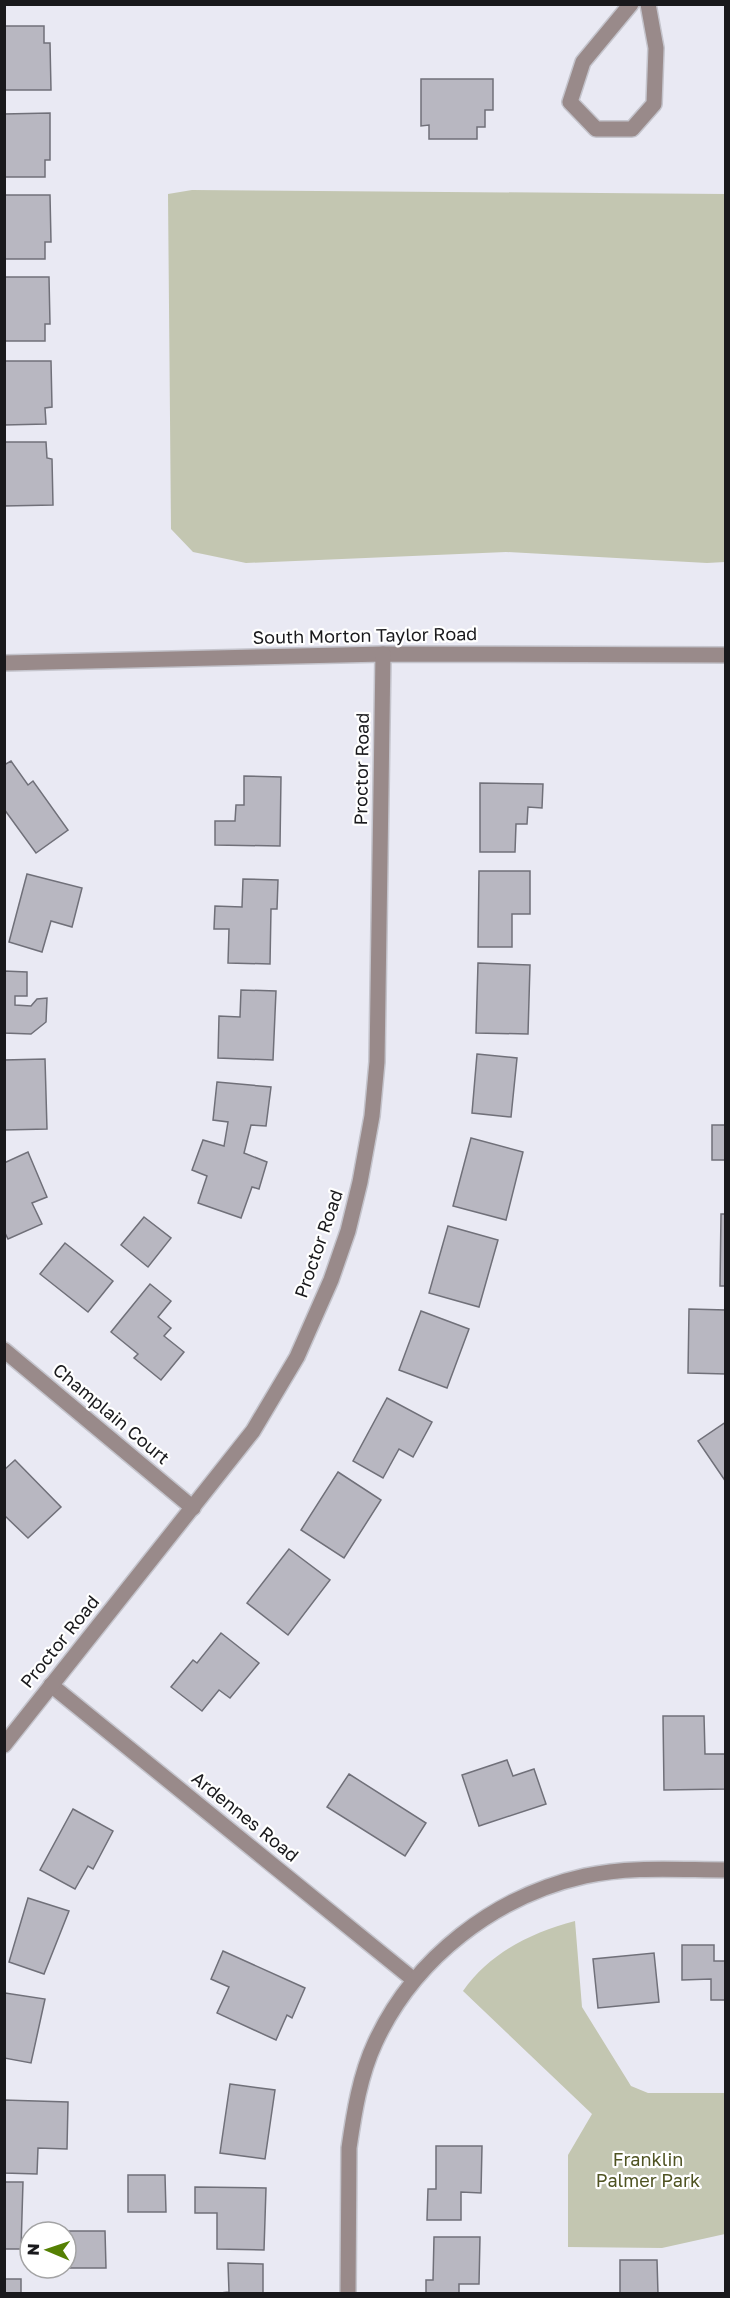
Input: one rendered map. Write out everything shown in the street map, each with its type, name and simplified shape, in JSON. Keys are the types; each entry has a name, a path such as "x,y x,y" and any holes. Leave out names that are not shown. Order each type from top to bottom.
{"street":[{"path":"632,4 583,62 570,102 596,129 632,129 654,105 656,48 648,4"},
{"name":"South Morton Taylor Road","path":"4,663 383,654 726,655"},
{"name":"Proctor Road","path":"4,1746 253,1431 297,1357 331,1280 348,1232 372,1116 377,1062 383,654"},
{"name":"Champlain Court","path":"4,1350 193,1508"},
{"name":"Ardennes Road","path":"51,1685 414,1980"},
{"path":"348,2294 350,2148 362,2079 375,2043 396,2005 414,1980 453,1940 479,1921 507,1904 556,1884 586,1876 621,1871 726,1870"}],"green space":[{"path":"192,190 725,194 725,562 707,563 506,552 246,563 193,552 171,529 168,194"},
{"name":"Franklin Palmer Park","path":"575,1921 582,2007 631,2086 648,2093 725,2093 725,2234 662,2248 568,2247 568,2155 592,2114 463,1991 486,1966 512,1946 542,1932"}],"building":[{"path":"4,26 44,26 44,43 50,43 51,90 4,90"},
{"path":"421,79 493,79 493,110 485,110 485,127 477,127 477,139 429,139 429,125 421,126"},
{"path":"50,113 50,160 45,160 45,177 4,177 4,114"},
{"path":"4,195 50,195 51,242 45,242 45,259 4,259"},
{"path":"4,277 49,277 50,324 45,324 45,341 4,341"},
{"path":"4,361 51,361 52,407 45,408 46,424 4,425"},
{"path":"4,442 46,442 47,458 52,459 53,505 4,506"},
{"path":"11,761 28,785 33,781 68,830 36,853 4,809 4,765"},
{"path":"244,776 281,777 280,846 215,845 215,821 235,821 236,805 244,805"},
{"path":"480,783 543,784 542,808 528,807 527,824 516,824 515,852 480,852"},
{"path":"479,871 530,871 530,914 512,914 512,947 478,947"},
{"path":"27,874 82,888 72,927 51,921 42,952 9,942"},
{"path":"243,879 278,880 277,909 271,909 270,964 228,963 229,929 214,929 215,906 242,907"},
{"path":"478,963 530,965 528,1034 476,1033"},
{"path":"4,971 27,972 27,996 15,996 15,1005 31,1006 37,999 47,998 46,1022 31,1034 4,1033"},
{"path":"241,990 276,991 273,1060 218,1058 219,1016 240,1017"},
{"path":"477,1054 517,1058 511,1117 472,1113"},
{"path":"45,1059 47,1129 4,1130 4,1060"},
{"path":"217,1082 271,1087 266,1126 251,1125 244,1153 267,1162 259,1189 252,1187 241,1218 198,1203 207,1176 192,1170 203,1140 224,1146 228,1122 213,1120"},
{"path":"712,1125 726,1125 726,1160 712,1160"},
{"path":"471,1138 523,1152 506,1220 453,1206"},
{"path":"28,1152 47,1197 32,1203 42,1224 8,1239 4,1231 4,1163"},
{"path":"721,1214 726,1214 726,1286 720,1286"},
{"path":"144,1217 171,1238 148,1267 121,1245"},
{"path":"448,1226 498,1240 479,1307 429,1293"},
{"path":"65,1243 113,1281 88,1312 40,1274"},
{"path":"150,1284 171,1301 158,1317 171,1328 164,1336 184,1352 161,1380 134,1358 138,1354 111,1332"},
{"path":"689,1309 726,1310 726,1374 688,1373"},
{"path":"421,1311 469,1329 447,1388 399,1370"},
{"path":"387,1398 432,1422 413,1457 399,1449 383,1478 353,1461"},
{"path":"726,1422 726,1482 698,1441"},
{"path":"15,1460 61,1507 28,1538 4,1515 4,1470"},
{"path":"338,1472 381,1500 344,1558 301,1530"},
{"path":"289,1549 330,1580 288,1635 247,1603"},
{"path":"221,1633 259,1663 230,1698 219,1690 202,1711 171,1687 193,1660 197,1663"},
{"path":"663,1716 704,1716 705,1754 726,1754 726,1789 664,1790"},
{"path":"507,1760 513,1776 534,1769 546,1804 479,1826 462,1775"},
{"path":"349,1774 426,1823 405,1856 327,1807"},
{"path":"73,1809 113,1831 93,1869 88,1866 75,1889 40,1870"},
{"path":"28,1898 69,1911 44,1974 9,1962"},
{"path":"682,1945 714,1945 714,1961 726,1961 726,2000 711,2000 711,1979 682,1980"},
{"path":"223,1951 305,1988 292,2018 287,2015 276,2040 217,2013 229,1987 211,1979"},
{"path":"654,1953 659,2002 598,2008 593,1959"},
{"path":"5,1993 45,1999 31,2063 4,2058"},
{"path":"230,2084 275,2090 265,2159 220,2153"},
{"path":"4,2100 68,2102 67,2149 38,2148 37,2174 4,2173"},
{"path":"436,2146 482,2146 481,2193 461,2192 461,2220 427,2220 428,2189 436,2189"},
{"path":"128,2175 165,2175 166,2212 128,2212"},
{"path":"4,2182 23,2182 22,2220 18,2220 18,2249 4,2249"},
{"path":"195,2187 266,2188 264,2250 217,2249 217,2213 195,2213"},
{"path":"78,2231 105,2231 106,2268 78,2268"},
{"path":"434,2237 480,2237 479,2284 459,2284 459,2294 426,2294 426,2280 433,2280"},
{"path":"620,2260 657,2260 658,2294 620,2294"},
{"path":"228,2263 263,2264 263,2294 211,2294 229,2292"},
{"path":"4,2279 21,2280 21,2294 4,2294"}]}
